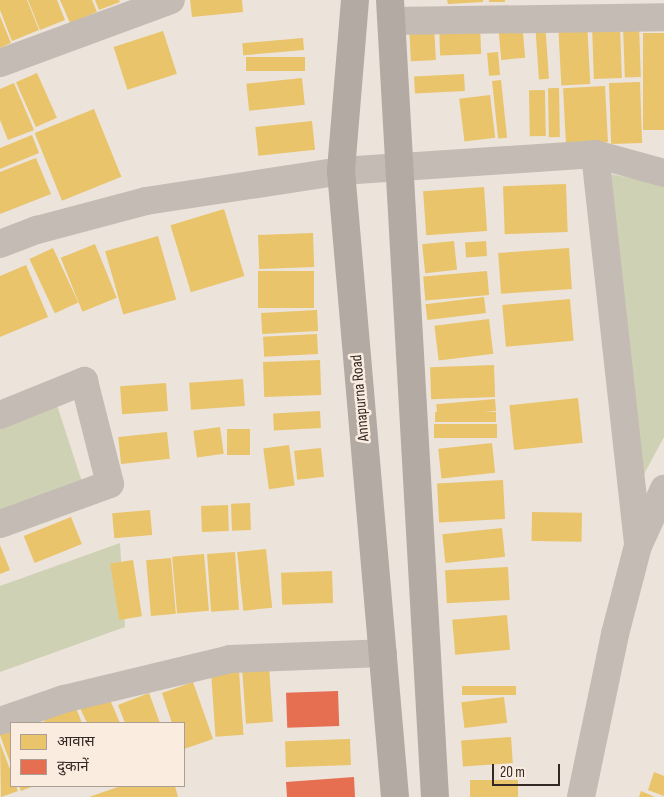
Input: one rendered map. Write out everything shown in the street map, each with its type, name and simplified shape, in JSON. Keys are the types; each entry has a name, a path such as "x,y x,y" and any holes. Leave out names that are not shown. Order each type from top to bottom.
{"main road":[{"name":"Annapurna Road","path":"355,0 341,171 395,797"},
{"path":"391,10 397,167 435,797"}],"street":[{"path":"0,63 171,0"},
{"path":"391,10 572,8 664,16"},
{"path":"0,244 37,230 146,201 341,171 595,154 664,173"},
{"path":"595,154 638,546"},
{"path":"0,415 84,382 110,484 0,524"},
{"path":"581,797 615,634 638,546 664,489"},
{"path":"0,721 64,699 230,659 383,653"}],"green space":[{"path":"601,172 664,185 664,437 643,476"},
{"path":"53,393 84,488 0,518 0,414"},
{"path":"120,543 125,627 0,672 0,586"}],"building: आवास":[{"path":"0,0 27,0 39,30 12,41 0,10"},
{"path":"28,0 57,0 65,20 40,30"},
{"path":"60,0 92,0 97,12 70,23"},
{"path":"95,0 119,0 120,2 99,10"},
{"path":"190,0 242,0 243,12 192,17"},
{"path":"447,0 483,0 483,2 448,4"},
{"path":"489,0 505,0 505,2 489,2"},
{"path":"0,16 11,43 0,48"},
{"path":"587,21 590,84 561,85 558,23"},
{"path":"480,22 481,54 440,55 439,23"},
{"path":"522,22 525,58 501,60 498,24"},
{"path":"545,22 549,79 539,80 535,23"},
{"path":"434,24 436,60 411,61 409,25"},
{"path":"620,25 622,78 594,79 592,26"},
{"path":"639,25 641,77 625,78 623,26"},
{"path":"163,31 177,74 127,90 114,47"},
{"path":"643,33 664,33 664,130 643,130"},
{"path":"303,38 304,50 243,55 242,43"},
{"path":"498,52 500,75 489,76 487,53"},
{"path":"246,57 305,57 305,71 246,71"},
{"path":"37,73 57,118 36,127 16,82"},
{"path":"464,74 465,91 415,94 414,77"},
{"path":"302,78 305,105 249,111 246,84"},
{"path":"501,80 507,138 498,139 492,81"},
{"path":"640,82 642,143 611,144 609,83"},
{"path":"14,83 34,130 8,140 0,120 0,89"},
{"path":"605,86 608,142 566,144 563,88"},
{"path":"548,88 559,88 560,137 549,137"},
{"path":"529,90 545,90 546,136 530,136"},
{"path":"490,95 495,138 464,141 459,99"},
{"path":"94,109 121,177 62,201 35,133"},
{"path":"312,121 315,150 258,156 255,127"},
{"path":"32,135 39,153 0,169 0,148"},
{"path":"36,158 51,194 0,214 0,172"},
{"path":"566,184 568,232 505,234 503,186"},
{"path":"484,187 487,231 426,235 423,191"},
{"path":"224,209 244,276 191,292 170,225"},
{"path":"313,233 314,267 259,269 258,235"},
{"path":"158,236 176,299 123,315 105,251"},
{"path":"454,241 457,270 425,273 422,244"},
{"path":"486,241 487,256 466,257 465,242"},
{"path":"95,244 117,298 82,312 61,258"},
{"path":"53,248 78,302 55,313 29,259"},
{"path":"569,248 572,289 501,294 498,253"},
{"path":"26,265 48,317 0,337 0,276"},
{"path":"258,271 314,271 314,308 258,308"},
{"path":"487,271 489,295 425,300 423,277"},
{"path":"484,297 486,313 427,320 425,304"},
{"path":"570,299 574,341 506,347 502,305"},
{"path":"317,310 318,331 262,334 261,313"},
{"path":"489,319 493,354 439,360 434,326"},
{"path":"317,334 318,354 264,357 263,337"},
{"path":"320,360 321,395 264,397 263,362"},
{"path":"494,365 495,397 431,399 430,367"},
{"path":"243,379 245,406 191,410 189,383"},
{"path":"166,383 168,411 122,414 120,386"},
{"path":"578,398 583,443 514,450 509,405"},
{"path":"495,399 496,411 437,416 436,404"},
{"path":"320,411 321,428 274,430 273,413"},
{"path":"435,412 496,412 496,422 435,422"},
{"path":"434,424 497,424 497,438 434,438"},
{"path":"220,427 224,454 197,457 193,431"},
{"path":"227,429 250,429 250,455 227,455"},
{"path":"167,432 170,459 121,464 118,437"},
{"path":"492,443 495,473 441,478 438,449"},
{"path":"289,445 295,486 269,489 263,449"},
{"path":"321,448 324,477 297,480 294,451"},
{"path":"503,480 505,519 439,522 437,483"},
{"path":"250,503 251,530 232,531 231,504"},
{"path":"228,505 229,531 202,532 201,506"},
{"path":"150,510 152,535 114,538 112,513"},
{"path":"532,512 582,513 581,542 531,541"},
{"path":"71,517 82,544 35,563 24,536"},
{"path":"502,528 505,557 445,563 442,534"},
{"path":"0,545 10,570 0,574"},
{"path":"266,549 272,608 243,611 237,552"},
{"path":"235,552 239,610 211,612 207,554"},
{"path":"204,554 209,611 177,614 172,557"},
{"path":"171,558 176,614 151,616 146,560"},
{"path":"133,560 142,616 119,620 110,564"},
{"path":"508,567 510,600 447,603 445,570"},
{"path":"332,571 333,603 282,605 281,573"},
{"path":"507,615 510,650 455,655 452,620"},
{"path":"269,666 273,722 246,724 242,668"},
{"path":"239,671 243,735 216,737 211,673"},
{"path":"193,682 213,739 185,749 185,722 172,722 162,693"},
{"path":"462,686 516,686 516,695 462,695"},
{"path":"149,693 160,722 125,722 118,705"},
{"path":"108,695 120,722 87,722 80,708"},
{"path":"504,697 507,723 464,728 461,702"},
{"path":"74,703 82,722 45,722 42,716"},
{"path":"10,727 10,762 0,735 0,731"},
{"path":"511,737 513,763 463,766 461,740"},
{"path":"350,739 351,765 286,767 285,741"},
{"path":"0,743 10,769 10,787 16,787 18,791 1,797"},
{"path":"654,772 664,776 664,796 648,790"},
{"path":"470,780 518,780 518,797 470,797"},
{"path":"19,787 31,787 21,791"},
{"path":"118,787 175,787 178,797 89,797"},
{"path":"641,791 655,797 639,797"}],"building: दुकानें":[{"path":"338,691 339,726 287,728 286,693"},
{"path":"354,777 355,797 287,797 286,782"}]}
